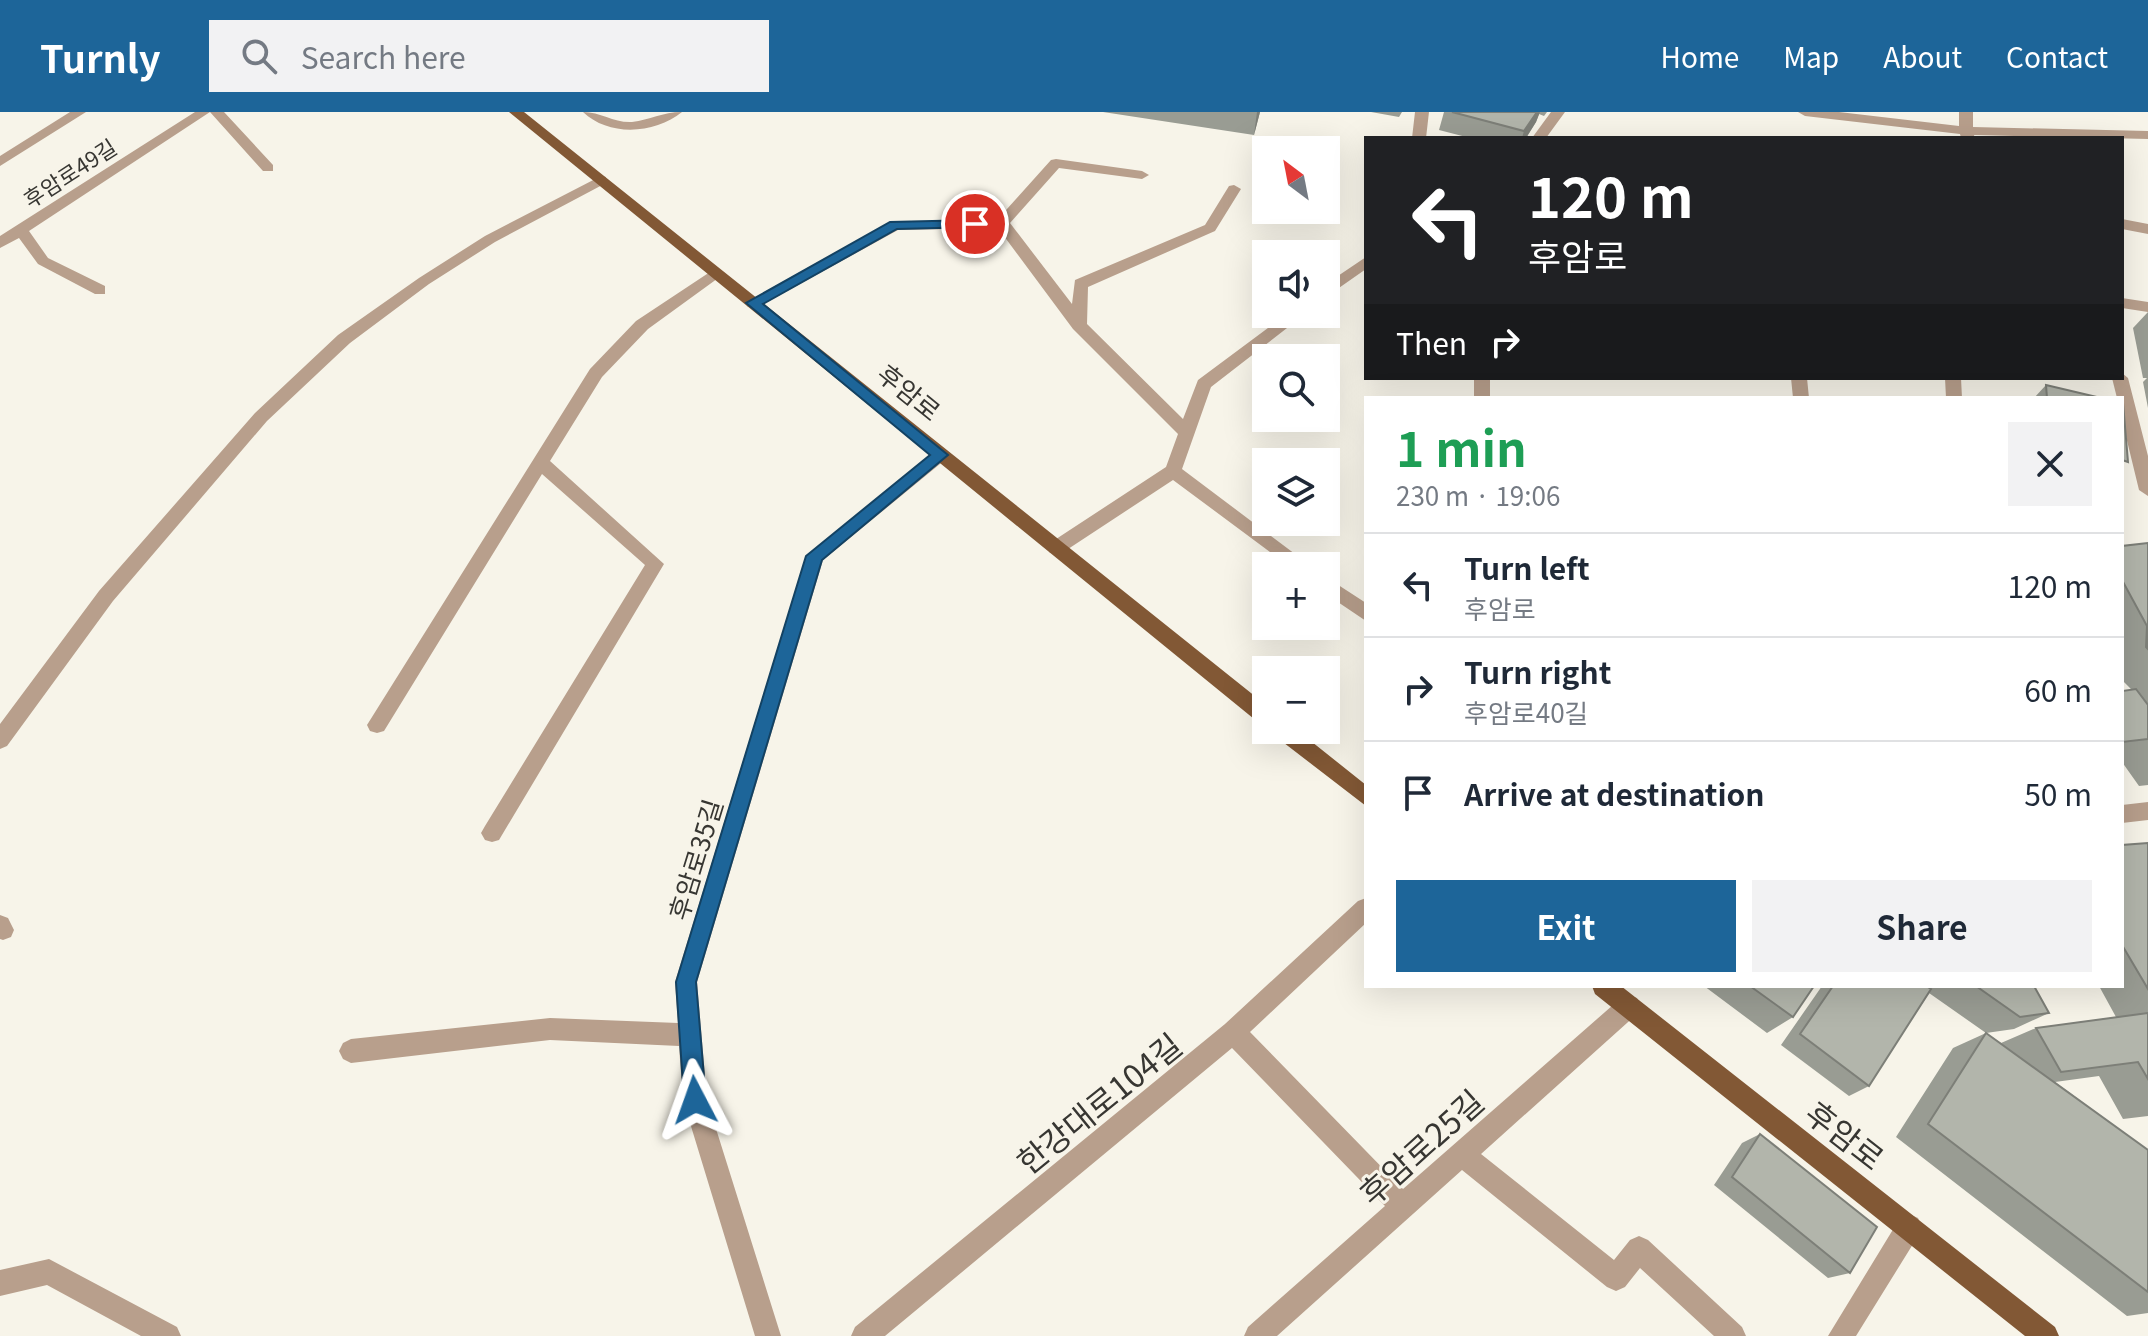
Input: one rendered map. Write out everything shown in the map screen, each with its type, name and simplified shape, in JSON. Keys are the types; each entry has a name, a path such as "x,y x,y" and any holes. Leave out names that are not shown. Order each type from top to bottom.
{"main road":[{"name":"후암로","path":"516,112 1252,706"},
{"path":"1300,744 1364,795"},
{"name":"후암로","path":"1606,988 2046,1336"}],"street":[{"path":"0,162 79,112"},
{"name":"후암로49길","path":"0,243 204,112"},
{"path":"217,112 268,168"},
{"path":"590,112 604,121 638,128 675,112"},
{"path":"1419,136 1422,112"},
{"path":"1540,136 1558,112"},
{"path":"1805,112 1967,135 2148,135"},
{"path":"1966,112 1967,135"},
{"path":"753,303 895,225 1002,223 1056,163 1142,175"},
{"path":"0,740 106,596 261,417 344,339 463,256 601,180"},
{"path":"1079,325 1080,284 1210,228 1234,189"},
{"path":"1002,223 1079,325 1186,432"},
{"path":"2124,224 2148,229"},
{"path":"21,230 43,261 100,290"},
{"path":"1340,282 1364,264"},
{"path":"377,725 596,373 642,325 716,273"},
{"path":"2124,303 2148,307"},
{"path":"1056,548 1173,471 1204,384 1278,328"},
{"path":"2120,380 2148,490"},
{"name":"후암로35길","path":"768,1336 695,1100 686,982 815,556 940,455"},
{"path":"492,833 655,564 540,462"},
{"path":"1173,471 1283,552"},
{"path":"1340,594 1364,612"},
{"path":"2124,814 2148,811"},
{"name":"한강대로104길","path":"864,1336 1233,1032 1364,910"},
{"name":"후암로25길","path":"1257,1336 1629,1006"},
{"path":"351,1051 550,1029 690,1035"},
{"path":"1233,1032 1403,1207"},
{"path":"1462,1154 1616,1278 1639,1249 1733,1336"},
{"path":"1841,1336 1909,1227"},
{"path":"0,1283 49,1272 168,1336"}],"building":[{"path":"1452,112 1537,112 1524,131"},
{"path":"2046,385 2093,396 2047,396"},
{"path":"2124,415 2128,462 2124,461"},
{"path":"2148,543 2148,649 2147,626 2124,584 2124,546"},
{"path":"2136,689 2148,705 2148,739 2124,742 2124,691"},
{"path":"2148,843 2148,989 2124,948 2124,845"},
{"path":"1753,988 1813,988 1793,1017"},
{"path":"1832,988 1931,989 1869,1086 1800,1034"},
{"path":"1979,988 2035,988 2049,1013 2020,1017"},
{"path":"2148,1013 2148,1079 2138,1062 2061,1072 2036,1028"},
{"path":"1986,1033 2148,1150 2148,1292 1928,1124"},
{"path":"1760,1134 1877,1227 1850,1273 1732,1177"}],"route":[{"path":"695,1100 686,982 815,556 940,455 753,303 895,225 975,224"}]}
